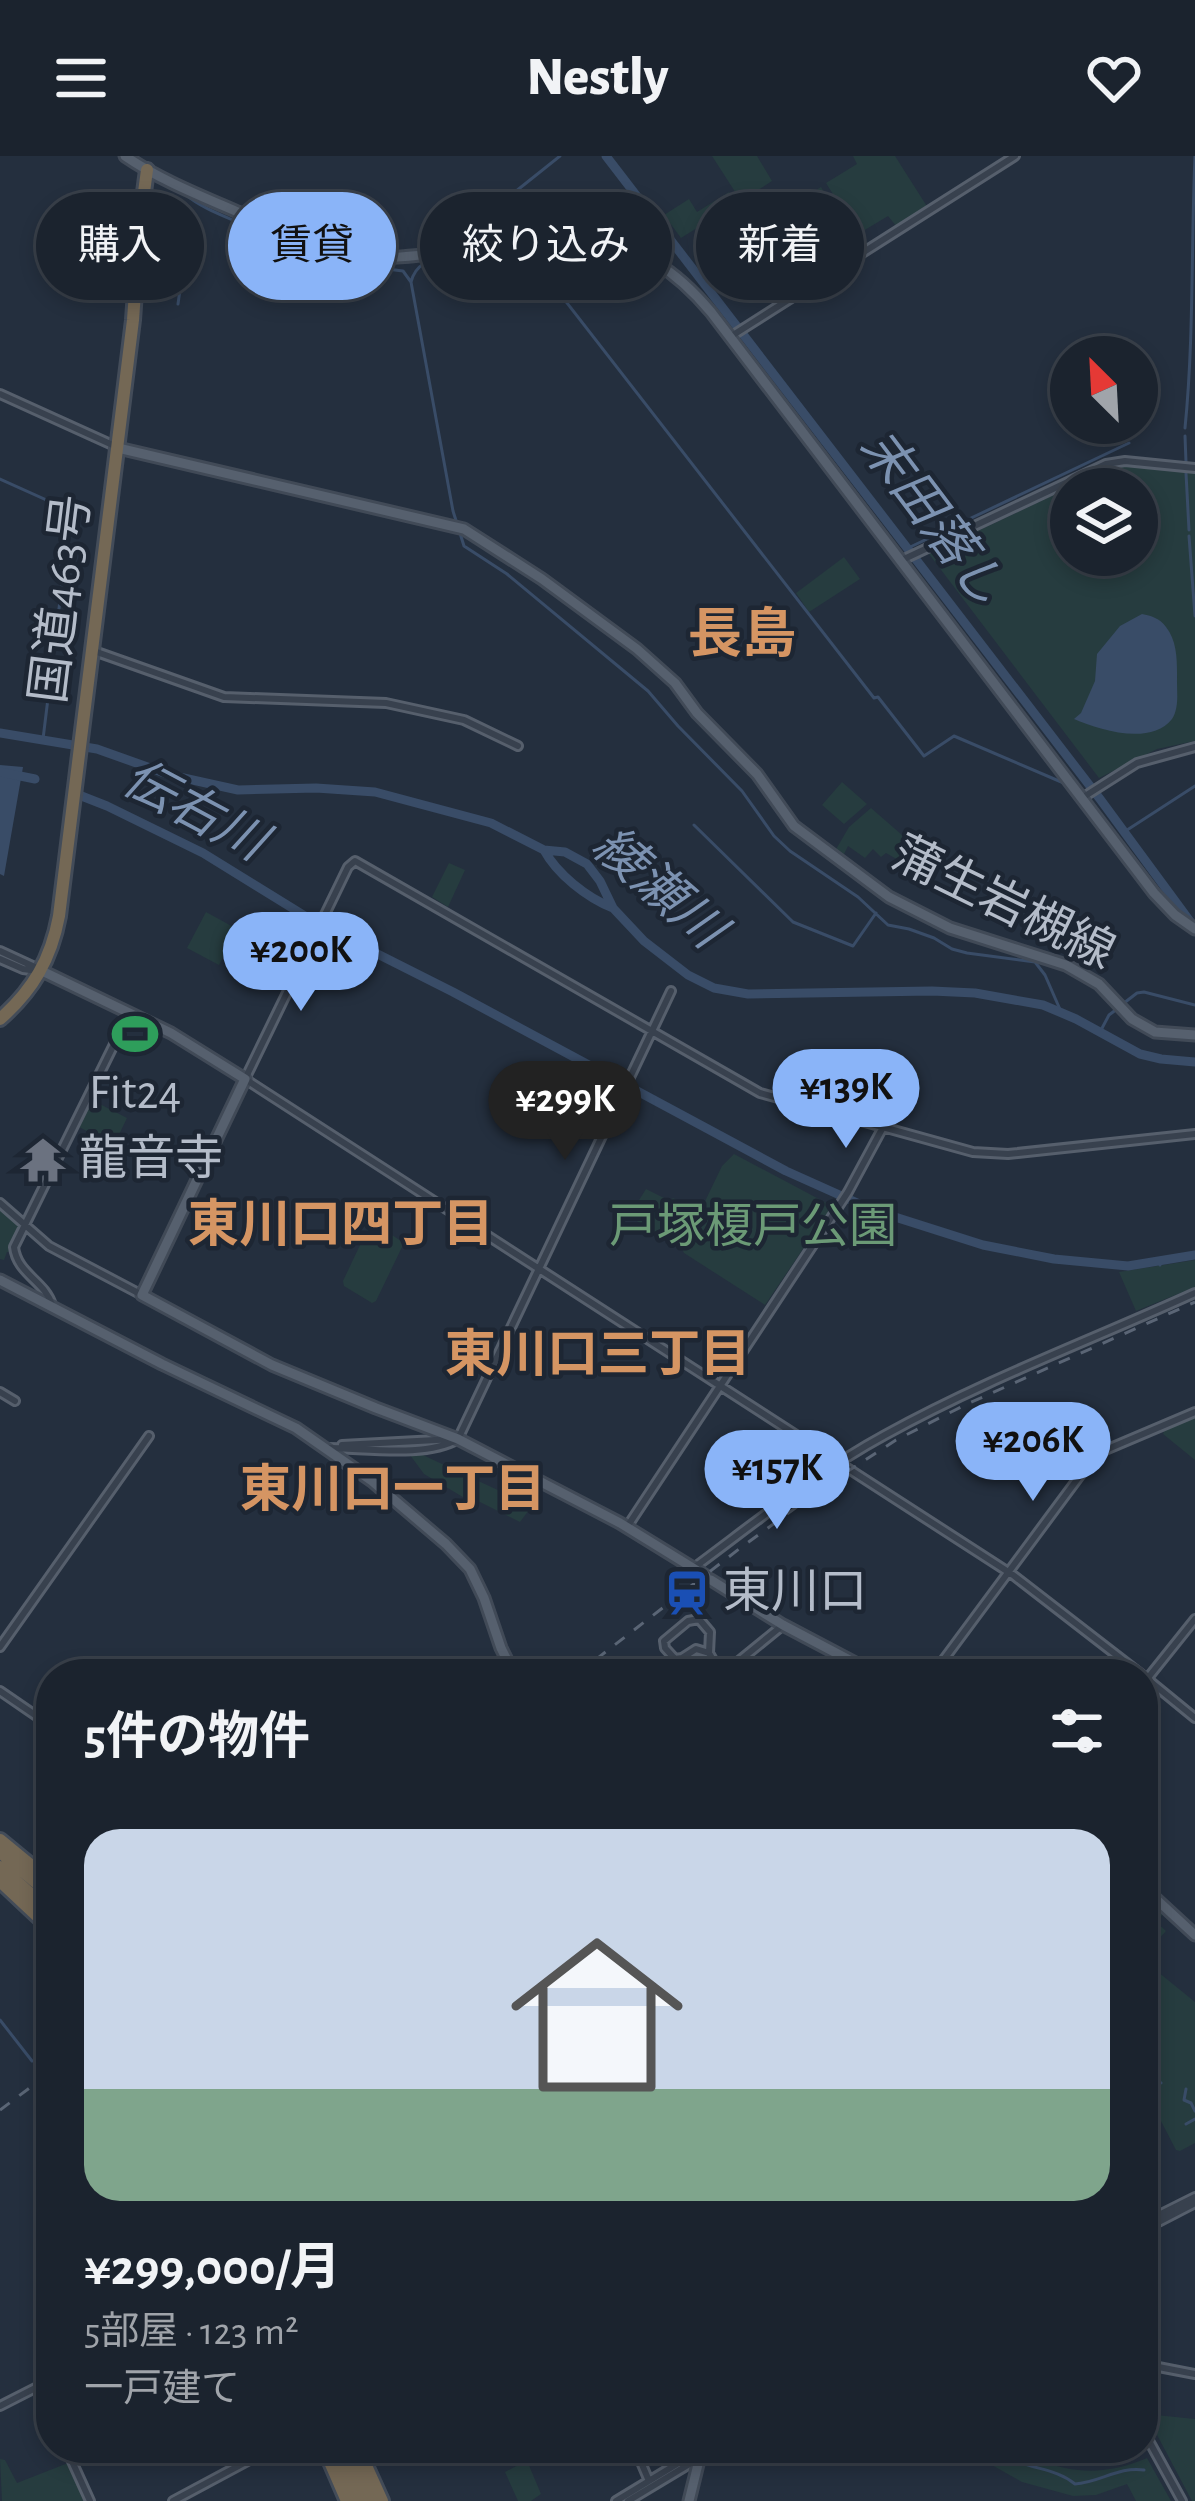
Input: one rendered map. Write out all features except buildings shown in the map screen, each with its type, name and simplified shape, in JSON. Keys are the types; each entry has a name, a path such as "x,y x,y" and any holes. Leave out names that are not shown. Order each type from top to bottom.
{"highway":[{"name":"国道463号","path":"0,1019 42,971 56,936 118,448 147,170"},
{"path":"0,1840 36,1870"},
{"path":"0,1852 36,1882"},
{"path":"0,1868 36,1899"},
{"path":"0,1882 36,1915"},
{"path":"331,2463 347,2501"},
{"path":"342,2463 358,2501"},
{"path":"355,2463 371,2501"},
{"path":"365,2463 384,2501"}],"main road":[{"name":"蒲生岩槻線","path":"125,156 298,238 358,256 405,257 546,237 605,242 674,275 730,338 1154,893 1195,929"},
{"name":"蒲生岩槻線","path":"118,448 464,529 542,579 648,658 758,774 794,826 889,897 950,928 1066,965 1099,984 1132,1019 1155,1032 1195,1035"},
{"path":"42,971 171,1033 245,1079 142,1295 272,1365 458,1438 627,1527 783,1625 848,1659"},
{"path":"0,1280 296,1428 327,1448 470,1569 508,1659"},
{"path":"1158,1902 1195,1936"},
{"path":"689,2501 699,2463"}],"street":[{"path":"147,170 153,156"},
{"path":"730,338 1015,156"},
{"path":"0,394 118,448"},
{"path":"902,560 1106,464 1125,461 1195,468"},
{"path":"91,650 224,697 386,703 464,720 518,746"},
{"path":"1082,798 1128,767 1195,747"},
{"path":"1119,1659 1009,1573 245,1079 350,863 358,862 760,1093 958,1149 1008,1154 1195,1134"},
{"path":"0,955 23,968 42,971"},
{"path":"327,1448 458,1438 671,991"},
{"path":"52,1305 16,1260 14,1247 130,1012"},
{"path":"627,1527 841,1204 882,1129"},
{"path":"0,1203 56,1250 142,1295"},
{"path":"693,1568 795,1492 932,1410 1195,1293"},
{"path":"0,1392 15,1401"},
{"path":"944,1659 1096,1454 1195,1412"},
{"path":"0,1647 149,1436"},
{"path":"709,1653 696,1649 675,1659 664,1648 664,1641 688,1621 699,1619 710,1632 713,1659"},
{"path":"1158,1661 1195,1619"},
{"path":"741,1659 783,1625"},
{"path":"1158,1690 1195,1718"},
{"path":"0,1691 36,1716"},
{"path":"1158,2219 1195,2200"},
{"path":"1158,2367 1195,2374"},
{"path":"0,2406 36,2388"},
{"path":"1158,2457 1182,2501"},
{"path":"73,2463 90,2501"},
{"path":"173,2501 245,2463"},
{"path":"641,2463 649,2481"},
{"path":"619,2500 681,2463"},
{"path":"619,2500 682,2463"}],"green space":[{"path":"712,156 757,156 772,181 755,192 735,192"},
{"path":"853,156 895,156 928,208 897,227 888,216 864,230 864,192 832,192 826,183 857,164"},
{"path":"689,199 696,210 696,229 681,238 672,226 672,210"},
{"path":"1158,468 1195,472 1195,741 1157,749 1099,778 929,554 1050,497 1050,576 1158,576"},
{"path":"844,557 860,579 809,612 796,593"},
{"path":"842,782 867,804 844,824 822,805"},
{"path":"871,808 917,848 900,861 886,853 881,857 873,849 865,858 848,846 843,856 835,851 849,827"},
{"path":"449,863 465,870 448,907 432,897"},
{"path":"206,912 237,929 219,965 187,948"},
{"path":"92,1100 127,1118 114,1145 79,1127"},
{"name":"戸塚榎戸公園","path":"734,1154 832,1206 765,1305 682,1249 722,1166"},
{"path":"646,1189 689,1206 687,1212 694,1215 679,1244 629,1216"},
{"path":"0,1208 19,1227 4,1260 0,1259"},
{"path":"374,1223 403,1245 372,1303 343,1281"},
{"path":"1195,1260 1195,1287 1136,1311 1119,1272"},
{"path":"1195,1416 1195,1460 1163,1434"},
{"path":"422,1454 532,1506 520,1522 476,1500 473,1503 424,1474 410,1455"},
{"path":"1158,1972 1195,2002 1195,2143 1176,2150 1158,2115"},
{"path":"1158,2415 1195,2419 1192,2501 1158,2437"},
{"path":"0,2459 17,2483 68,2463 85,2501 2,2501"},
{"path":"528,2463 541,2494 531,2501 518,2501 505,2472"},
{"path":"1049,2463 1106,2470 1150,2463 1171,2501 1136,2501 1127,2484 1096,2495 1073,2496 1022,2482 990,2464"}],"water":[{"path":"1142,614 1164,624 1175,646 1177,701 1172,719 1163,727 1138,734 1074,719 1095,681 1097,654 1120,626"},
{"path":"0,765 23,767 4,876 0,874"}],"waterway":[{"path":"136,156 149,166"},
{"path":"515,192 560,156"},
{"name":"末田落し","path":"606,156 1195,928"},
{"path":"1185,428 1195,156"},
{"path":"204,206 288,244 343,261 403,271 411,282"},
{"path":"420,267 411,282 453,511 464,546 507,574 648,691 742,791 790,851 858,897 888,925 967,953 1035,962 1062,1014"},
{"path":"178,304 179,300"},
{"path":"565,300 924,756 954,736 1066,784"},
{"path":"1185,436 1186,462"},
{"path":"906,549 1127,444"},
{"path":"1186,473 1189,530"},
{"path":"0,479 71,511 43,739"},
{"path":"1189,536 1195,616"},
{"name":"綾瀬川","path":"0,733 97,749 170,775 238,790 375,792 491,823 544,850 565,852 587,864 613,908 644,941 688,975 714,988 748,994 975,993 1043,1005 1140,1054 1195,1062"},
{"name":"伝右川","path":"0,772 35,779"},
{"path":"1124,832 1195,786"},
{"path":"1080,790 1100,799"},
{"name":"伝右川","path":"79,795 203,853 318,924 786,1171 873,1210 983,1245 1054,1259 1128,1266 1195,1255"},
{"path":"694,825 793,922 853,946 876,913"},
{"path":"544,850 574,884 613,908"},
{"path":"1124,1003 1144,992 1195,1005"},
{"path":"1100,1032 1117,1009"},
{"path":"0,2020 32,2061"},
{"path":"1186,2089 1184,2100 1195,2111"},
{"path":"1186,2124 1195,2119"},
{"path":"1022,2463 1075,2484 1144,2470"}],"railway":[{"path":"596,1659 739,1549 896,1440 1195,1302"},
{"path":"0,2110 36,2083"}],"place":[{"name":"Fit24","path":"135,1034"},
{"name":"龍音寺","path":"43,1160"},
{"name":"東川口","path":"687,1593"}],"district":[{"name":"長島","path":"742,636"},
{"name":"東川口四丁目","path":"341,1225"},
{"name":"東川口三丁目","path":"598,1355"},
{"name":"東川口一丁目","path":"393,1490"}]}
